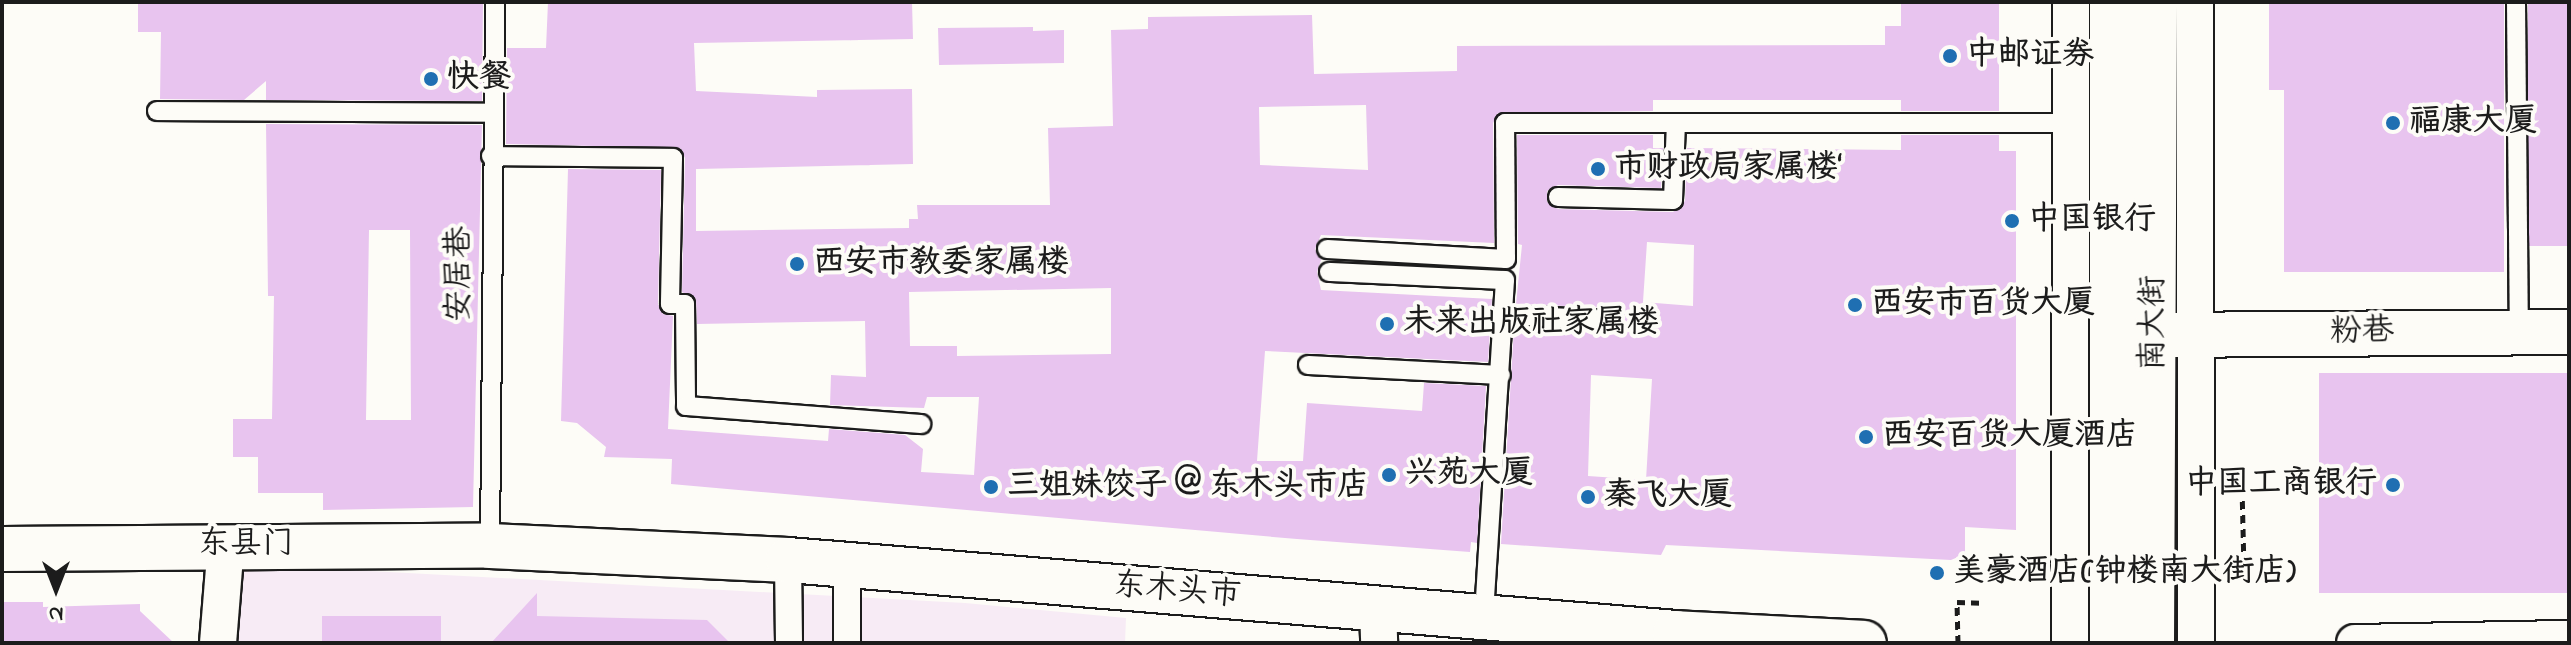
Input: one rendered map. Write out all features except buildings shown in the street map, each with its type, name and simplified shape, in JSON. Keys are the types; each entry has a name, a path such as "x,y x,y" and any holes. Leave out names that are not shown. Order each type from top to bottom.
{"street":[{"path":"2070,643 2071,2"},
{"name":"南大街","path":"2112,2 2112,643"},
{"name":"南大街","path":"2152,643 2175,335 2155,2"},
{"path":"2195,2 2175,335 2196,643"},
{"name":"粉巷","path":"2175,335 2569,332"},
{"path":"218,643 226,544"},
{"name":"东县门","path":"2,549 226,544 490,546"},
{"name":"东木头市","path":"490,546 847,565 1378,626 1484,617 1675,638 1864,643"},
{"path":"788,560 789,643"},
{"path":"847,565 847,643"},
{"path":"2355,643 2569,639"}],"lane":[{"name":"安居巷","path":"490,546 491,113 495,2"},
{"path":"2516,2 2519,332"},
{"path":"157,111 491,113"},
{"path":"1327,249 1506,259 1505,123 2071,123"},
{"path":"1558,197 1673,200 1676,123"},
{"path":"491,156 673,158 670,304 685,304 686,406 921,424"},
{"path":"1329,272 1505,280 1484,617"},
{"path":"1503,315 1612,320"},
{"path":"1308,365 1501,375"}],"path":[{"path":"2242,487 2244,571"},
{"path":"1958,643 1957,602 1981,603"}],"shaded area":[{"path":"223,563 965,603 1126,618 1125,643 219,643"}],"place":[{"name":"中邮证券","path":"1950,56"},
{"name":"快餐","path":"431,79"},
{"name":"福康大厦","path":"2393,123"},
{"name":"市财政局家属楼‘","path":"1598,169"},
{"name":"中国银行","path":"2012,221"},
{"name":"西安市教委家属楼","path":"797,264"},
{"name":"西安市百货大厦","path":"1855,305"},
{"name":"未来出版社家属楼","path":"1387,324"},
{"name":"西安百货大厦酒店","path":"1866,437"},
{"name":"兴苑大厦","path":"1389,475"},
{"name":"中国工商银行","path":"2393,485"},
{"name":"三姐妹饺子 @ 东木头市店","path":"991,487"},
{"name":"秦飞大厦","path":"1588,497"},
{"name":"美豪酒店(钟楼南大街店)","path":"1937,573"}]}
